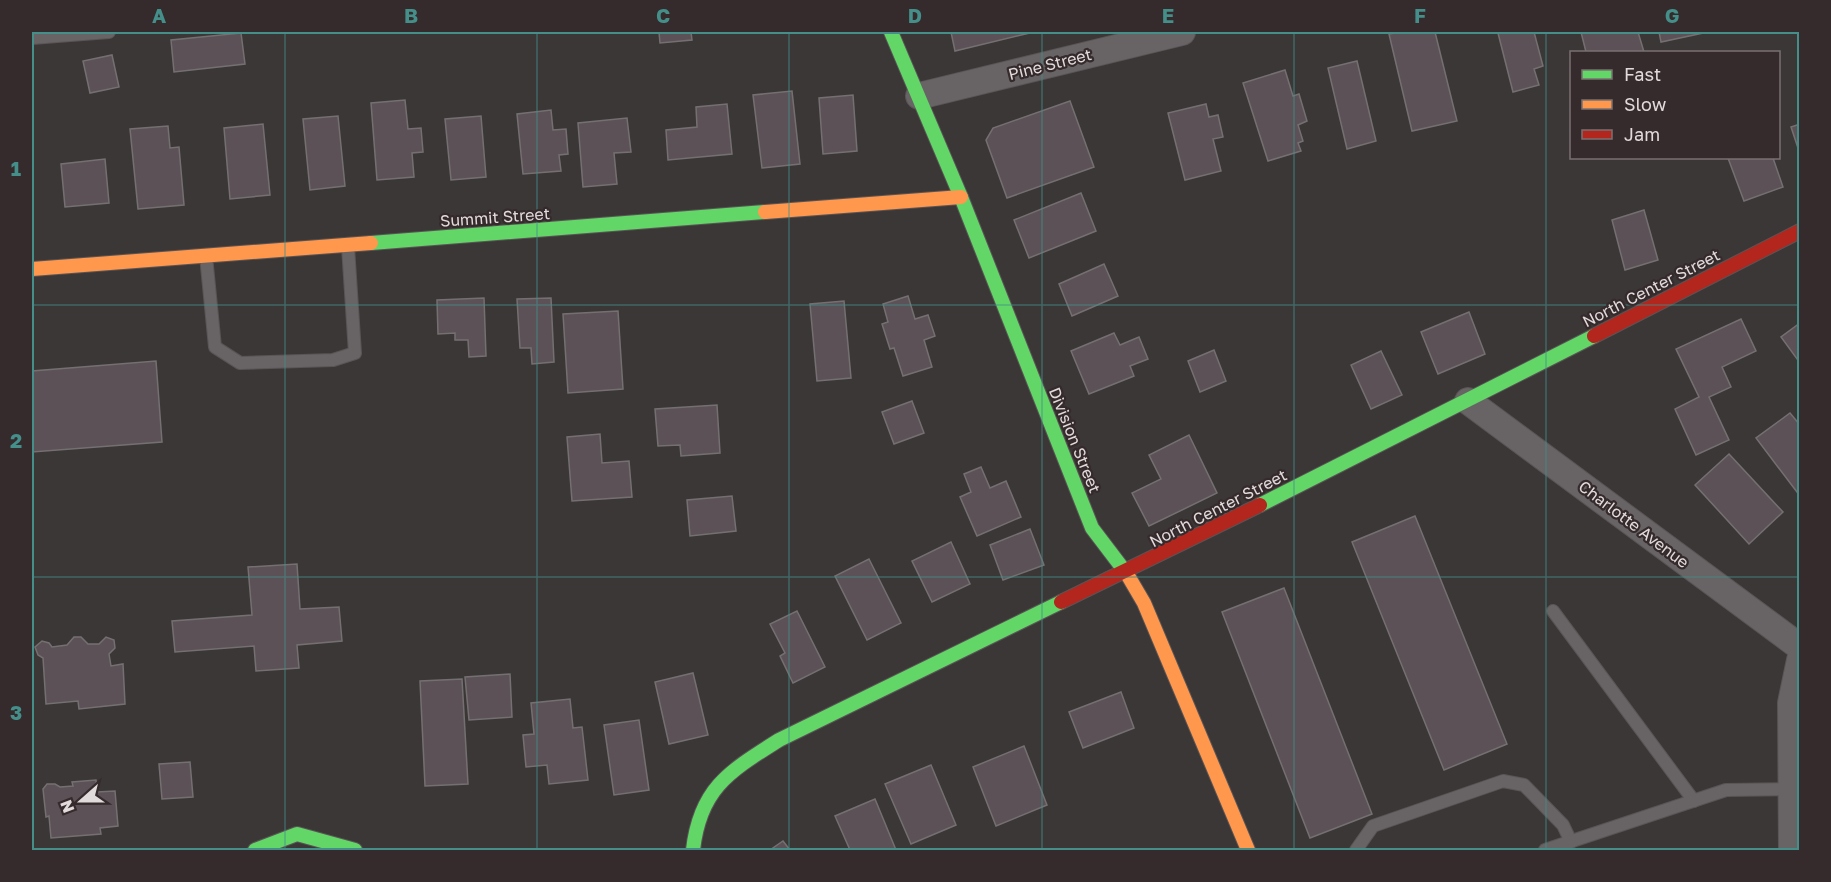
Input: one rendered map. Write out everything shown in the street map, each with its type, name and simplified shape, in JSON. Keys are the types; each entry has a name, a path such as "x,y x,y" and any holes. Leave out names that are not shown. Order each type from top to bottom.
{"street":[{"name":"Division Street","path":"891,32 961,197 1092,528 1126,572 1144,603 1248,850"},
{"name":"Pine Street","path":"919,96 1182,32"},
{"name":"Summit Street","path":"32,269 961,197"},
{"name":"North Center Street","path":"693,850 696,825 708,798 727,775 746,760 779,740 1126,572 1468,401 1800,231"},
{"name":"Charlotte Avenue","path":"1468,401 1800,647"},
{"path":"1792,850 1791,703 1800,660"},
{"path":"255,850 301,842 355,850"}],"lane":[{"path":"32,38 109,32"},
{"path":"206,255 215,347 240,363 333,360 355,353 348,244"},
{"path":"1553,611 1694,801"},
{"path":"1356,850 1373,826 1503,781 1524,785 1563,825 1570,842"},
{"path":"1545,850 1726,790 1791,789"}],"building":[{"path":"659,32 691,32 692,40 660,43"},
{"path":"951,32 1034,32 955,51"},
{"path":"1435,32 1457,121 1412,131 1389,34"},
{"path":"1534,32 1543,66 1534,69 1539,85 1513,92 1498,33"},
{"path":"1581,32 1638,32 1644,51 1586,51"},
{"path":"1659,32 1708,32 1661,42"},
{"path":"241,33 245,64 174,72 171,40"},
{"path":"112,55 119,87 90,93 83,61"},
{"path":"1357,61 1376,141 1347,149 1328,68"},
{"path":"1285,70 1293,96 1299,94 1307,121 1298,125 1303,141 1298,143 1301,151 1268,161 1243,83"},
{"path":"792,91 800,164 762,168 753,95"},
{"path":"853,95 857,151 823,154 819,98"},
{"path":"405,100 408,129 421,128 423,152 412,153 414,177 377,180 371,103"},
{"path":"1070,101 1094,167 1007,198 986,140 993,128"},
{"path":"727,104 732,154 668,160 666,130 697,127 696,107"},
{"path":"1206,104 1209,117 1218,115 1223,137 1213,139 1221,171 1185,180 1168,113"},
{"path":"551,110 553,130 566,129 568,154 559,155 561,171 523,174 517,114"},
{"path":"338,116 345,186 310,190 303,119"},
{"path":"481,116 486,177 451,180 445,119"},
{"path":"627,118 631,152 614,153 617,184 583,187 578,123"},
{"path":"263,124 270,195 230,199 224,128"},
{"path":"1800,124 1800,150 1799,151 1791,127"},
{"path":"168,126 170,148 179,147 184,205 138,209 130,129"},
{"path":"105,159 109,203 65,207 61,164"},
{"path":"1728,159 1773,159 1783,187 1744,201"},
{"path":"1081,193 1096,231 1029,258 1014,220"},
{"path":"1644,210 1658,260 1625,270 1612,220"},
{"path":"1104,264 1118,296 1072,316 1059,284"},
{"path":"908,296 915,319 928,315 935,336 924,340 932,367 903,376 894,348 890,349 882,324 888,322 883,304"},
{"path":"484,298 486,356 469,357 468,340 455,340 455,333 438,334 437,300"},
{"path":"551,298 554,362 532,364 531,348 520,348 517,299"},
{"path":"844,301 851,378 817,381 810,304"},
{"path":"618,311 623,389 568,393 563,314"},
{"path":"1469,312 1485,354 1438,374 1421,332"},
{"path":"1741,319 1756,351 1722,367 1731,387 1709,397 1729,440 1696,455 1675,409 1699,397 1676,349"},
{"path":"1800,323 1800,363 1781,337"},
{"path":"1114,333 1120,345 1139,337 1148,359 1130,366 1134,376 1089,394 1071,351"},
{"path":"1214,350 1226,381 1200,392 1188,361"},
{"path":"1381,351 1402,395 1371,409 1351,365"},
{"path":"156,361 162,442 32,452 32,371"},
{"path":"912,401 924,433 894,444 882,412"},
{"path":"717,405 720,453 681,456 680,445 658,446 655,409"},
{"path":"1790,413 1800,425 1800,496 1756,438"},
{"path":"600,434 602,463 629,461 632,497 572,501 567,437"},
{"path":"1189,435 1217,493 1149,526 1132,493 1161,479 1149,455"},
{"path":"1729,454 1783,512 1749,544 1695,485"},
{"path":"981,467 990,488 1006,481 1021,517 977,536 960,497 971,492 964,474"},
{"path":"732,496 736,531 690,536 687,500"},
{"path":"1415,516 1507,744 1444,770 1352,542"},
{"path":"1030,529 1044,565 1003,580 990,545"},
{"path":"951,542 970,584 932,602 912,561"},
{"path":"869,559 901,623 867,640 835,576"},
{"path":"297,564 300,609 339,607 342,641 297,645 299,668 256,671 254,646 175,652 172,621 252,615 248,567"},
{"path":"1284,588 1372,814 1310,838 1222,612"},
{"path":"797,611 825,667 793,683 780,656 785,653 770,624"},
{"path":"74,637 81,637 88,644 99,644 106,637 114,640 115,648 109,654 111,666 123,664 125,704 79,709 78,701 46,704 43,658 38,655 35,647 42,641 49,643 52,647 67,645"},
{"path":"693,673 708,735 669,744 655,682"},
{"path":"510,674 512,717 469,720 465,677"},
{"path":"462,679 468,784 425,786 420,681"},
{"path":"1121,692 1134,728 1083,748 1069,712"},
{"path":"570,699 573,728 582,727 588,780 549,784 547,765 526,767 523,735 534,734 531,703"},
{"path":"639,720 649,790 614,795 604,725"},
{"path":"1024,746 1047,805 996,826 973,767"},
{"path":"190,762 193,797 162,799 159,764"},
{"path":"931,765 956,825 911,844 885,784"},
{"path":"96,780 97,792 115,791 118,826 100,828 101,834 51,838 43,789 47,784 60,787 73,786 72,782"},
{"path":"875,799 896,850 850,850 835,816"},
{"path":"783,841 790,850 770,850"}],"traffic: fast":[{"path":"891,32 961,197 1092,528 1127,574"},
{"path":"371,243 765,212"},
{"path":"1260,505 1594,336"},
{"path":"693,850 702,811 710,796 720,783 746,762 779,740 1061,602"},
{"path":"255,850 297,834 355,850"}],"traffic: slow":[{"path":"765,212 961,197"},
{"path":"32,269 371,243"},
{"path":"1127,574 1144,603 1248,850"}],"traffic: jam":[{"path":"1594,336 1800,231"},
{"path":"1061,602 1260,505"}]}
